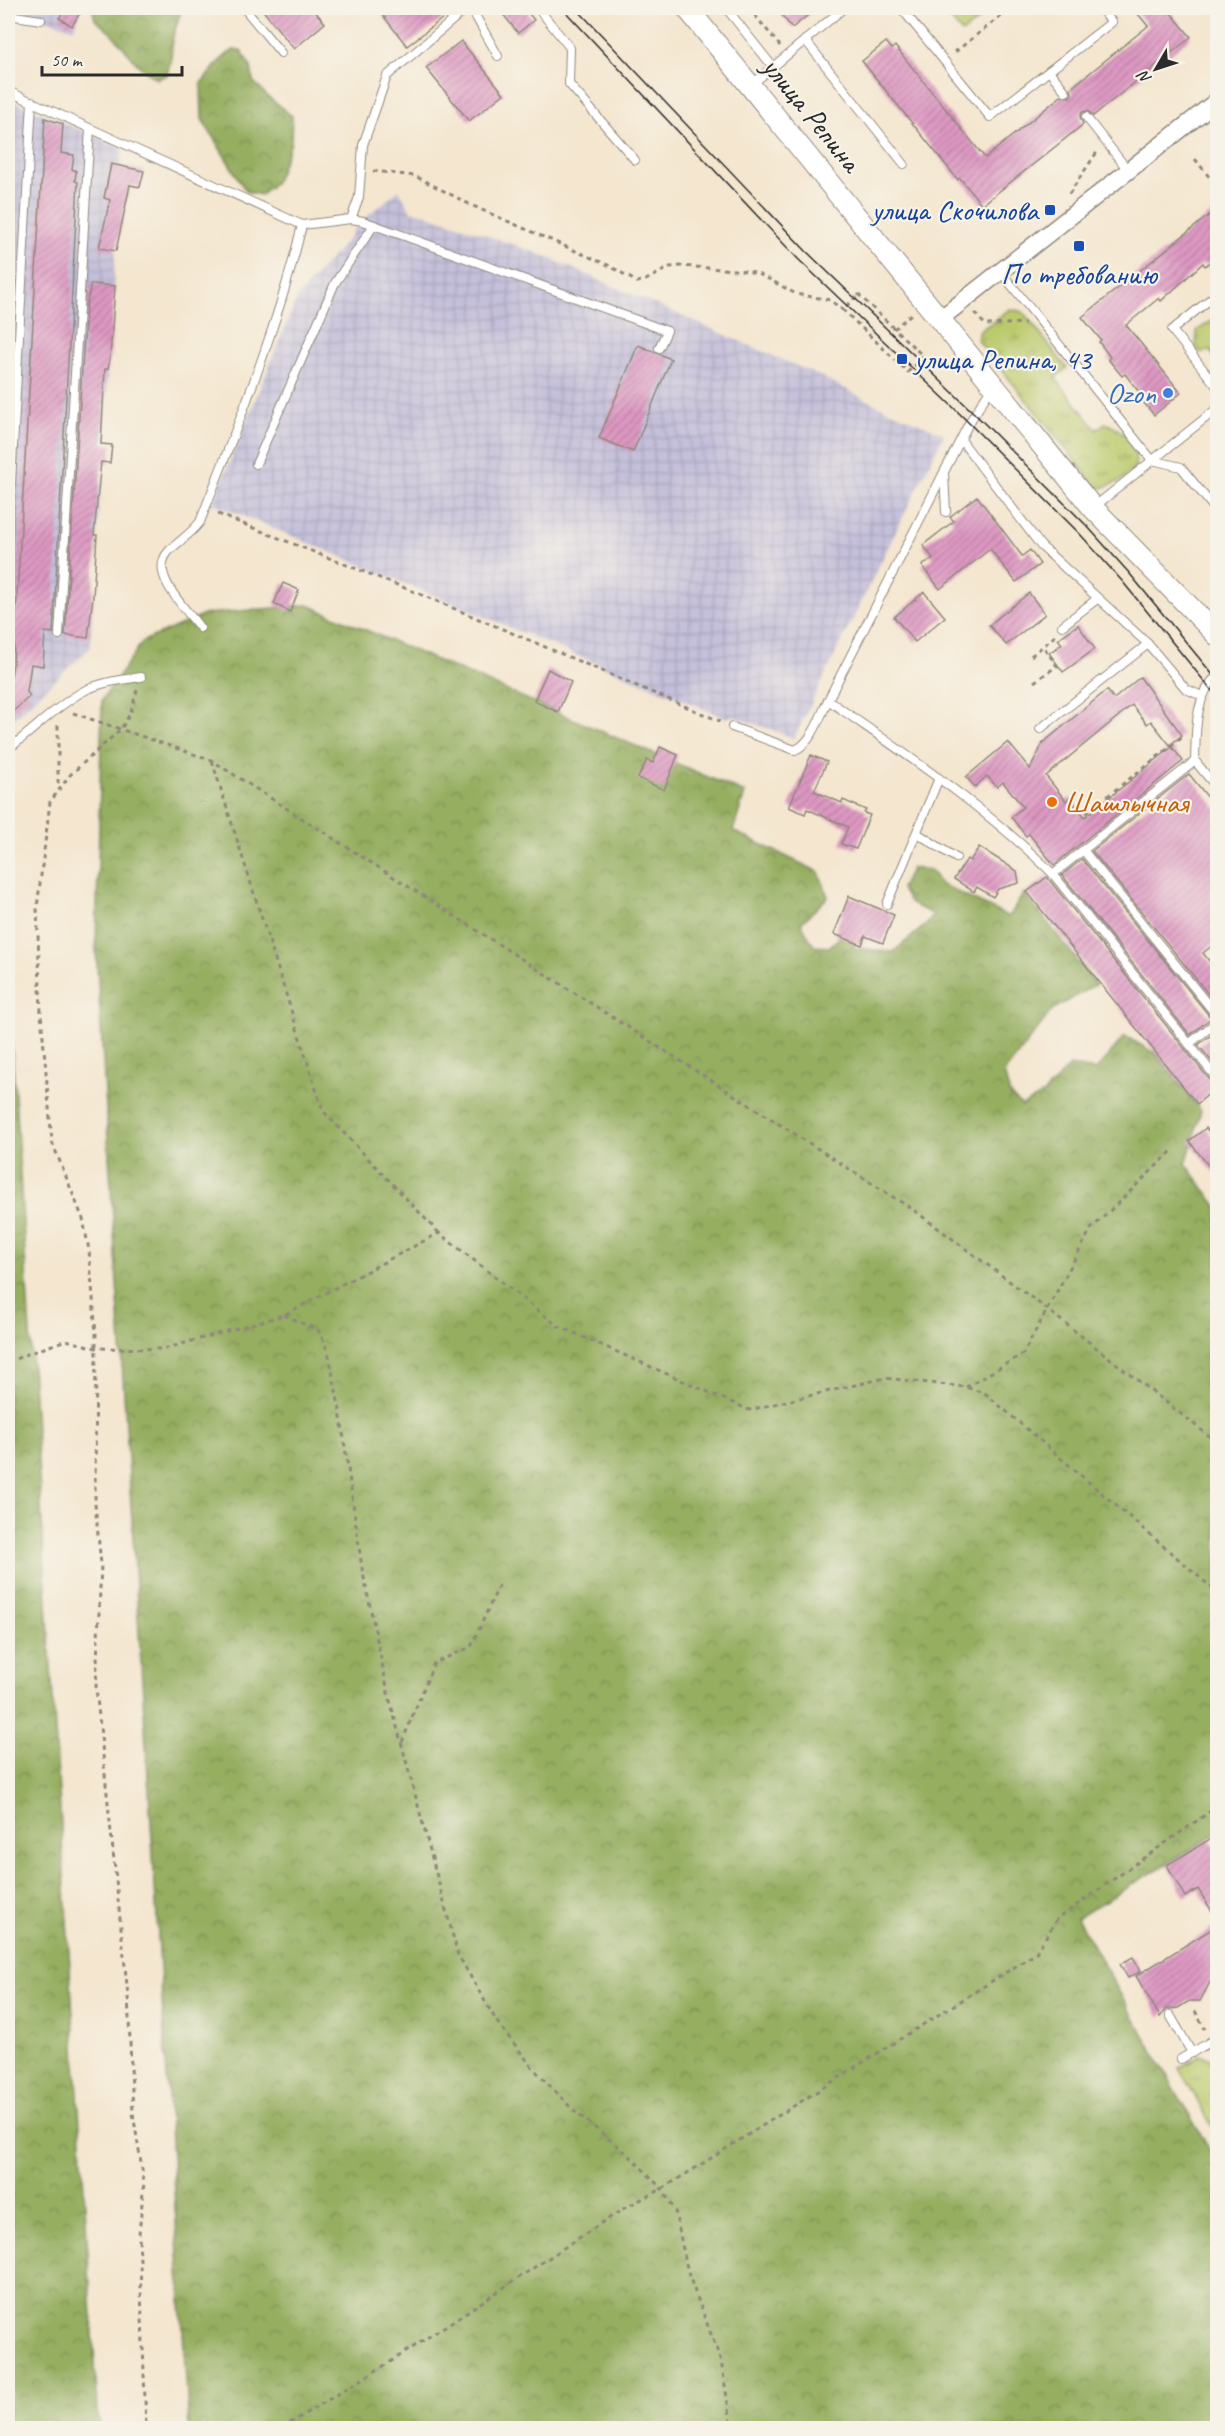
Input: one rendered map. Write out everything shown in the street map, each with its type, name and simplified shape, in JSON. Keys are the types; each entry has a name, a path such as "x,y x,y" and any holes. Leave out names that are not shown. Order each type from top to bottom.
{"street":[{"name":"улица Репина","path":"687,8 940,319"},
{"path":"1218,100 940,319 1093,508 1218,636"}],"lane":[{"path":"244,8 281,53"},
{"path":"351,219 359,197 363,145 387,76 469,8 498,56"},
{"path":"538,8 570,48 569,84 635,160"},
{"path":"726,8 773,67"},
{"path":"750,86 844,8"},
{"path":"901,8 990,117 1112,22 1100,8"},
{"path":"8,15 41,20"},
{"path":"805,40 904,164"},
{"path":"1049,71 1066,92"},
{"path":"8,91 302,225 351,219 374,225 667,331 659,348"},
{"path":"8,538 32,101"},
{"path":"1086,117 1128,170"},
{"path":"59,635 90,129"},
{"path":"200,628 188,610 170,591 162,569 163,558 200,522 267,347 290,279 302,225"},
{"path":"256,464 335,283 374,225"},
{"path":"1000,271 1152,460 1181,467 1218,513"},
{"path":"1218,293 1172,330 1218,388"},
{"path":"732,727 795,750 803,747 975,413 993,385"},
{"path":"1093,508 1218,408"},
{"path":"961,440 1041,546 1148,644 1186,689 1202,696"},
{"path":"944,474 946,512"},
{"path":"1062,626 1097,599"},
{"path":"1040,729 1148,644"},
{"path":"1218,675 1202,696 1197,725 1195,761 1218,789"},
{"path":"8,749 58,708 84,691 106,683 141,677"},
{"path":"828,700 939,778 1001,826 1053,874 1218,1080"},
{"path":"1053,874 1195,761"},
{"path":"887,904 939,778"},
{"path":"917,833 956,858"},
{"path":"1083,850 1218,1019 1189,1044"},
{"path":"1170,2016 1192,2053"},
{"path":"1181,2060 1213,2040 1218,2054"}],"path":[{"path":"394,13 400,8"},
{"path":"749,8 779,45 785,48"},
{"path":"944,61 1011,8"},
{"path":"1195,159 1218,188"},
{"path":"360,177 376,170 415,176 472,206 610,266 637,282 646,280 670,267 681,266 748,272 763,276 796,294 830,300 908,372 923,356 858,294 843,310"},
{"path":"964,300 985,325 1030,323 1037,317"},
{"path":"218,514 415,592 732,727"},
{"path":"1031,656 1062,630 1062,626"},
{"path":"1034,682 1057,666 1043,646"},
{"path":"141,677 131,712 121,729 69,774 50,802 37,908 41,1013 52,1142 83,1219 89,1250 96,1348 95,1504 101,1564 96,1688 128,1995 133,2113 144,2182 139,2234 146,2428"},
{"path":"58,789 58,708 211,760 915,1211 1048,1310 1218,1443"},
{"path":"1086,813 1197,725"},
{"path":"211,760 322,1111 439,1233 558,1326 749,1410 885,1378 966,1387 986,1394 1218,1593"},
{"path":"966,1387 1023,1354 1091,1229 1174,1149"},
{"path":"8,1363 66,1340 96,1348 164,1349 284,1315 439,1233"},
{"path":"284,1315 319,1331 328,1351 340,1411 362,1568 389,1697 458,1955 497,2022 533,2068 574,2110 630,2156 662,2189 675,2211 688,2273 721,2361 732,2428"},
{"path":"401,1744 434,1663 471,1647 499,1585"},
{"path":"282,2428 395,2359 626,2207 662,2189 1035,1953 1057,1919 1218,1806"},
{"path":"1195,2012 1213,2040"}],"shaded area":[{"path":"14,8 82,8 74,29"},
{"path":"8,99 122,148 90,648 8,723 8,231 10,188 8,187"},
{"path":"399,190 411,211 423,213 535,252 822,377 873,403 944,434 794,738 733,716 726,718 213,503 298,296 348,239 358,224"}],"green space":[{"path":"92,8 182,8 173,36 167,75 156,79 138,65 113,35 95,19"},
{"path":"941,8 994,8 962,33"},
{"path":"234,50 241,50 251,67 253,81 292,116 291,143 276,181 261,195 248,192 244,188 202,119 201,83 221,60"},
{"path":"1010,309 1023,312 1067,368 1055,378 1097,430 1105,423 1124,434 1129,440 1135,452 1135,467 1120,481 1102,488 1096,486 977,339 980,331"},
{"path":"1217,317 1217,361 1210,351 1200,352 1196,346 1197,331"},
{"path":"308,605 745,793 733,831 819,872 828,897 801,923 814,946 829,947 842,935 853,935 854,948 893,952 927,924 933,914 911,904 901,888 912,868 931,870 940,884 1009,917 1024,893 1096,984 1052,1010 1004,1073 1010,1095 1022,1106 1043,1094 1070,1066 1096,1070 1125,1036 1155,1053 1201,1111 1186,1164 1217,1206 1217,1833 1077,1918 1217,2163 1217,2428 189,2428 96,949 102,700 143,641 206,614"},
{"path":"8,984 99,2428 8,2428"},
{"path":"1201,2055 1211,2058 1217,2069 1217,2135 1179,2068"}],"building":[{"path":"66,8 83,8 72,26 59,18"},
{"path":"261,8 312,8 325,23 294,49"},
{"path":"377,8 456,8 407,46"},
{"path":"498,8 524,8 534,20 518,33"},
{"path":"776,8 817,8 792,28"},
{"path":"1133,8 1167,8 1191,37 1093,116 1088,111 1082,112 1080,117 1083,124 1080,127 982,205 960,178 958,180 862,61 886,42 892,49 895,46 985,158 1061,96 1070,97 1071,88 1148,26"},
{"path":"461,41 504,94 469,121 426,68"},
{"path":"45,118 63,124 61,153 74,155 72,169 76,171 75,181 78,182 53,633 45,632 43,666 31,664 27,692 30,696 8,716 8,696 13,663"},
{"path":"111,164 144,171 140,187 130,185 116,251 99,248 110,200 104,198"},
{"path":"1218,208 1218,256 1205,266 1203,263 1161,301 1159,298 1126,325 1181,393 1154,415 1125,374 1122,376 1108,359 1110,357 1099,342 1101,340 1082,317"},
{"path":"91,284 115,286 110,358 108,369 105,369 101,444 112,445 110,463 101,462 94,535 97,535 93,597 88,638 65,635 86,306"},
{"path":"638,345 671,359 633,452 599,438"},
{"path":"977,496 1022,556 1030,550 1040,564 1016,582 990,549 940,589 922,566 933,558 923,545 954,521 950,517"},
{"path":"283,583 299,590 290,612 274,604"},
{"path":"924,592 945,617 915,642 894,617"},
{"path":"1029,593 1045,614 1006,645 989,625"},
{"path":"1078,625 1095,649 1063,672 1049,653 1062,644 1058,639"},
{"path":"548,669 571,682 558,712 534,701"},
{"path":"1140,677 1182,735 1170,745 1151,721 1147,724 1132,705 1046,776 1066,801 1070,798 1085,817 1172,747 1183,761 1054,865 1029,834 1026,836 1011,817 1023,807 1003,782 997,787 987,776 975,787 966,777 1008,742 1030,769 1043,743 1107,690 1114,699"},
{"path":"660,747 678,755 664,790 638,778 647,760 653,763"},
{"path":"811,755 827,762 814,791 842,803 843,800 866,810 864,813 870,815 856,849 841,844 848,827 807,809 805,814 789,807"},
{"path":"1189,774 1218,810 1218,941 1203,953 1218,972 1218,1006 1092,851"},
{"path":"979,847 1017,871 1019,883 998,889 993,897 977,887 974,892 954,879 967,859 970,861"},
{"path":"1082,859 1211,1018 1190,1035 1062,875"},
{"path":"1047,877 1213,1084 1218,1086 1197,1104 1027,892"},
{"path":"849,896 894,915 883,943 865,936 862,945 834,934"},
{"path":"1218,1030 1218,1069 1198,1045"},
{"path":"1206,1128 1218,1143 1218,1178 1189,1141"},
{"path":"1210,1839 1218,1851 1218,1921 1198,1889 1185,1897 1167,1865"},
{"path":"1218,1925 1218,1967 1200,2001 1189,2001 1178,2008 1167,2009 1160,2017 1136,1976"},
{"path":"1133,1957 1141,1971 1128,1978 1120,1964"}],"tram line":[{"path":"562,8 798,259 954,408 1079,533 1122,581 1218,698"},
{"path":"576,8 806,251 1087,526 1130,574 1218,681"}],"place":[{"name":"улица Скочилова","path":"1050,210"},
{"name":"По требованию","path":"1079,246"},
{"name":"улица Репина, 43","path":"902,359"},
{"name":"Ozon","path":"1168,393"},
{"name":"Шашлычная","path":"1052,802"}]}
